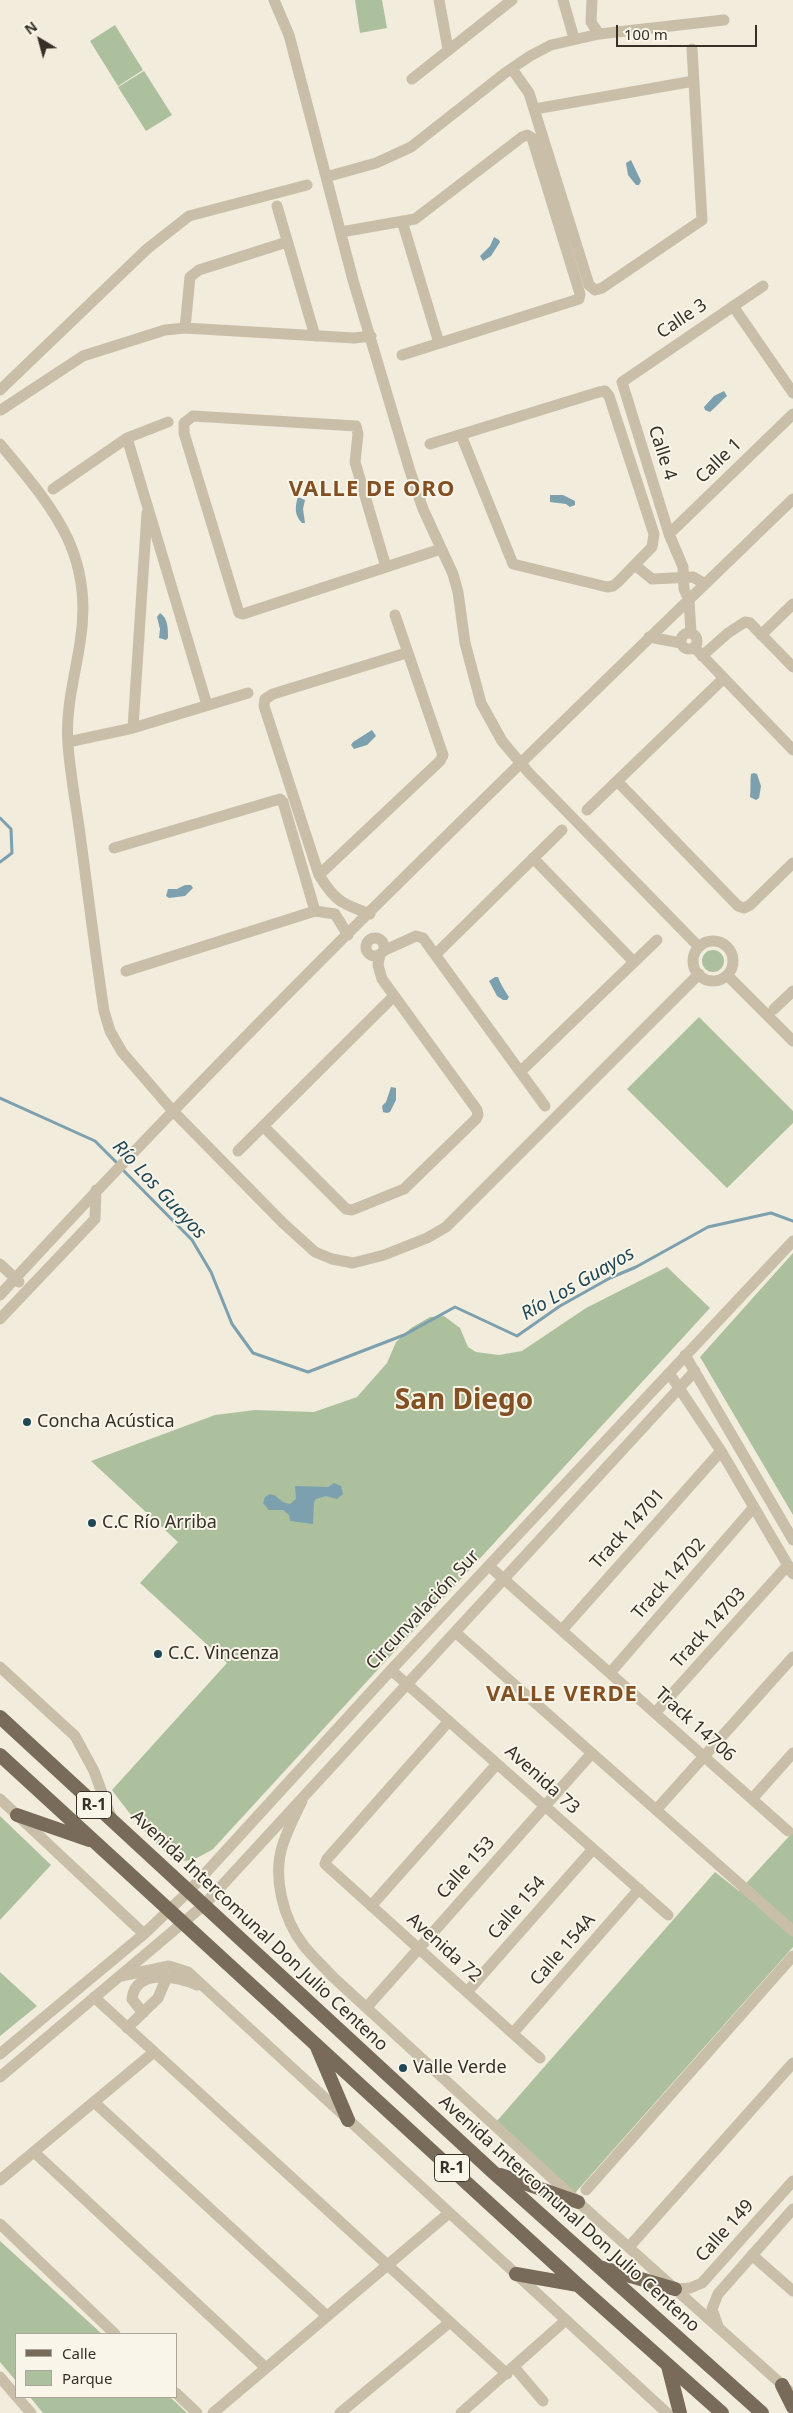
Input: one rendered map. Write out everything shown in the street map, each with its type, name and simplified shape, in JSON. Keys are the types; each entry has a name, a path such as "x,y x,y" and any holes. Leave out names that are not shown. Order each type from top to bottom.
{"main road":[{"name":"Avenida Intercomunal Don Julio Centeno","path":"0,1717 493,2172 762,2413"},
{"name":"R-1","path":"0,1755 578,2285 722,2413"},
{"path":"17,1815 95,1842"},
{"path":"315,2042 348,2120"},
{"path":"493,2172 578,2202"},
{"path":"598,2266 675,2289"},
{"path":"516,2274 578,2285"},
{"path":"668,2366 680,2413"},
{"path":"788,2389 793,2407"}],"street":[{"path":"274,0 289,35 341,232 410,471 423,509 453,574 458,592 464,644 481,704 502,741 521,764 699,947"},
{"path":"439,0 448,49"},
{"path":"412,79 512,0"},
{"path":"563,0 574,38"},
{"path":"592,0 591,22 599,34"},
{"path":"326,177 376,163 411,148 512,69 530,56 551,45 574,38 599,34 724,20"},
{"path":"512,69 529,92 590,285 595,290 602,288 702,220 692,49"},
{"path":"535,109 694,81"},
{"path":"341,232 415,219 522,137 527,134 532,138 580,294 579,299 402,355"},
{"path":"0,390 147,249 189,216 307,185"},
{"path":"276,206 315,336"},
{"path":"402,221 439,343"},
{"path":"185,328 190,277 198,270 287,242"},
{"name":"Calle 3","path":"622,382 762,286"},
{"path":"733,306 793,393"},
{"path":"1,410 83,356 165,330 185,328 354,338 371,336"},
{"name":"Calle 4","path":"622,382 669,534 683,567 684,589 689,600 691,633"},
{"path":"430,444 461,434 605,392 610,396 655,542 636,566 613,586 607,587 513,564 461,434"},
{"name":"Calle 1","path":"669,534 793,414"},
{"path":"386,566 355,462 358,434 356,426 193,416 184,423 187,442 239,613 243,614 441,549"},
{"path":"53,489 127,438 168,422"},
{"path":"127,438 207,705"},
{"path":"0,444 64,528 75,553 83,588 84,614 72,687 68,742 104,1011 110,1031 122,1052 172,1110 283,1223 315,1252 332,1259 353,1263 384,1255 427,1238 446,1227 699,974"},
{"path":"15,1303 1,1292 172,1110 649,637 793,498"},
{"path":"132,728 148,506"},
{"path":"636,566 652,579 685,579 693,577 705,584"},
{"path":"761,635 793,604"},
{"path":"319,875 440,761 443,755 406,653 395,615"},
{"path":"702,656 739,624 750,623 793,667"},
{"path":"681,642 684,635 691,633 696,638 694,647"},
{"path":"649,637 681,642 686,649 694,647"},
{"path":"694,647 793,750"},
{"path":"263,1126 346,1209 352,1210 404,1189 478,1115 477,1110 380,974 381,941 375,938 369,941 352,931 319,875 264,706 266,698 273,694 406,653"},
{"path":"586,810 723,678"},
{"path":"68,742 132,728 248,693"},
{"path":"617,781 738,906 744,908 750,905 793,863"},
{"path":"114,848 280,799 283,802 315,911"},
{"path":"436,954 562,830"},
{"path":"533,858 634,962"},
{"path":"126,971 315,911 339,909 370,914"},
{"path":"381,952 416,936 423,938 545,1106"},
{"path":"521,1071 657,940"},
{"path":"710,941 716,941 727,947 731,952 733,964 727,975 722,978 709,980 699,974 694,964 699,947 710,941"},
{"path":"727,975 793,1041"},
{"path":"774,1009 793,991"},
{"path":"238,1151 394,996"},
{"path":"0,1320 95,1219 96,1190"},
{"name":"Circunvalación Sur","path":"0,2054 144,1934 189,1892 391,1670 793,1241"},
{"path":"0,1264 28,1290"},
{"path":"685,1355 793,1540"},
{"path":"0,2077 204,1905 406,1683 695,1371"},
{"path":"669,1373 680,1387 791,1570"},
{"name":"Track 14701","path":"562,1630 720,1452"},
{"name":"Track 14702","path":"610,1673 754,1507"},
{"name":"Track 14706","path":"489,1566 788,1831"},
{"name":"Track 14703","path":"655,1713 791,1570"},
{"path":"455,1632 793,1930"},
{"path":"656,1810 793,1657"},
{"path":"0,1667 75,1736 102,1789 112,1822"},
{"name":"Avenida 73","path":"391,1670 668,1916"},
{"name":"Avenida 72","path":"449,1721 327,1859 325,1864 540,2058"},
{"name":"Calle 153","path":"367,2007 592,1753"},
{"path":"752,1799 793,1753"},
{"path":"371,1906 497,1764"},
{"name":"Avenida Intercomunal Don Julio Centeno","path":"305,1793 282,1845 278,1871 283,1901 291,1923 304,1945 333,1977 578,2202 788,2389"},
{"path":"0,1800 144,1934"},
{"name":"Calle 154","path":"467,1992 593,1849"},
{"name":"Calle 154A","path":"513,2033 639,1890"},
{"path":"586,2190 793,1956"},
{"path":"121,1976 169,1966 178,1967 188,1972 667,2413"},
{"path":"121,1976 134,1990"},
{"path":"143,2013 134,2004 132,1999 134,1990 144,1981 167,1977 184,1979 206,1989"},
{"path":"127,2028 158,1998 167,1977"},
{"path":"94,1997 450,2322 511,2371 543,2400"},
{"path":"0,2180 154,2052"},
{"path":"629,2247 793,2063"},
{"path":"94,2102 327,2316"},
{"path":"34,2152 266,2368"},
{"name":"Calle 149","path":"675,2289 690,2288 702,2283 793,2181"},
{"name":"Calle 149","path":"719,2328 712,2309 714,2301 793,2209"},
{"path":"212,2413 449,2213"},
{"path":"0,2224 114,2333"},
{"path":"752,2255 793,2291"},
{"path":"468,2411 566,2320"},
{"path":"340,2413 450,2322"},
{"path":"0,2377 15,2394"},
{"path":"178,2395 197,2413"},
{"path":"19,2398 31,2413"}],"green space":[{"path":"355,0 382,0 387,28 360,33"},
{"path":"115,25 143,70 118,86 90,41"},
{"path":"144,71 172,115 146,131 118,87"},
{"path":"713,950 721,953 724,961 721,969 713,972 705,969 702,961 705,953"},
{"path":"699,1017 793,1111 793,1123 727,1188 627,1089"},
{"path":"793,1253 793,1515 700,1357"},
{"path":"667,1267 710,1308 213,1849 187,1861 171,1857 143,1829 112,1790 227,1663 140,1583 178,1542 91,1461 215,1415 255,1410 314,1412 357,1397 387,1363 396,1342 411,1328 430,1317 444,1316 460,1328 468,1347 476,1352 499,1355 522,1351 586,1308"},
{"path":"0,1816 51,1865 0,1920"},
{"path":"793,1832 793,1947 575,2193 496,2122 715,1872 739,1891"},
{"path":"0,1972 37,2006 0,2036"},
{"path":"0,2241 101,2333 15,2333 15,2380 0,2362"},
{"path":"31,2398 171,2398 187,2413 43,2413"}],"water":[{"path":"631,160 641,181 639,185 636,185 628,175 626,163"},
{"path":"494,237 500,242 491,256 483,261 480,256 490,246"},
{"path":"724,391 727,396 710,412 705,410 704,407 714,396"},
{"path":"550,495 563,495 575,501 575,505 570,507 566,504 550,502"},
{"path":"298,497 305,500 303,509 305,523 299,520 296,514"},
{"path":"160,613 165,618 167,624 168,638 166,640 159,638 160,629 157,617"},
{"path":"372,730 376,736 367,745 354,749 351,745 353,742"},
{"path":"751,774 757,774 761,786 759,798 756,800 750,797"},
{"path":"185,885 191,885 193,888 185,896 169,898 166,896 168,889 177,889"},
{"path":"498,977 509,997 507,1000 497,996 489,981"},
{"path":"391,1087 396,1088 396,1100 390,1112 387,1113 383,1112 382,1106 386,1102"},
{"path":"334,1483 341,1486 343,1494 337,1499 326,1496 316,1499 314,1502 313,1524 290,1521 289,1515 283,1510 269,1510 263,1503 265,1497 270,1494 290,1504 296,1499 295,1486 328,1487"}],"waterway":[{"name":"Río Los Guayos","path":"0,818 11,829 12,853 0,862"},
{"name":"Río Los Guayos","path":"0,1098 95,1141 118,1164"},
{"name":"Río Los Guayos","path":"122,1169 192,1240 211,1272 232,1324 253,1353 308,1372 404,1335 455,1307 517,1336 560,1306 708,1227 771,1213 793,1221"}],"place":[{"name":"Concha Acústica","path":"27,1422"},
{"name":"C.C Río Arriba","path":"92,1523"},
{"name":"C.C. Vincenza","path":"158,1654"},
{"name":"Valle Verde","path":"403,2068"}],"district":[{"name":"VALLE DE ORO","path":"372,490"},
{"name":"San Diego","path":"464,1401"},
{"name":"VALLE VERDE","path":"562,1695"}]}
